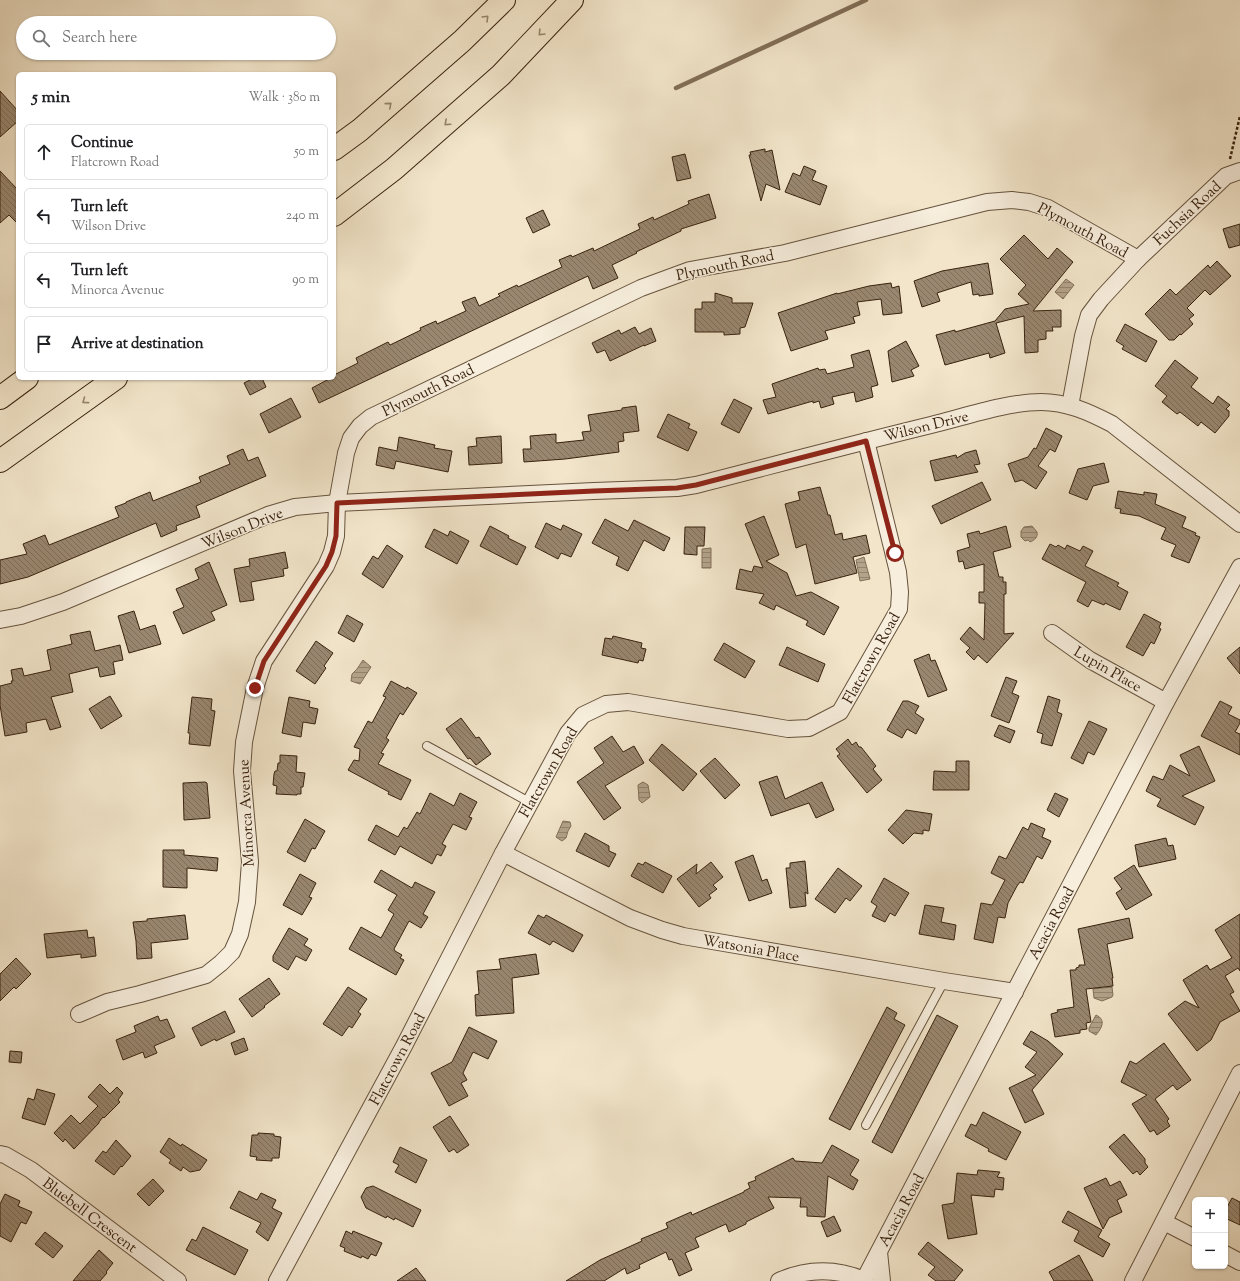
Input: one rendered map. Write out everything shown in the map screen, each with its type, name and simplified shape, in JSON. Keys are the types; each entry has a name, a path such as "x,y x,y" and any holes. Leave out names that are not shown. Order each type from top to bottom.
{"highway":[{"path":"336,148 360,130 456,46 504,0"},
{"path":"336,213 394,169 501,75 572,0"},
{"path":"0,398 24,380"},
{"path":"0,461 113,380"}],"street":[{"name":"Fuchsia Road","path":"1070,406 1083,336 1089,315 1101,299 1138,259 1233,173"},
{"name":"Plymouth Road","path":"337,503 346,452 351,438 360,426 371,417 641,288 690,270 785,253 987,202 1012,200 1028,202 1048,208 1138,259"},
{"name":"Wilson Drive","path":"0,620 20,616 63,602 109,584 268,515 295,507 337,503 677,488 696,485 1012,405 1041,402 1070,406 1090,412 1112,424 1240,524"},
{"name":"Flatcrown Road","path":"277,1281 404,1046 503,853 568,733 583,715 606,704 628,702 788,729 809,728 840,712 899,609 900,592 895,553 866,441"},
{"name":"Minorca Avenue","path":"80,1014 107,1002 206,975 232,952 240,934 247,902 250,862 242,771 244,742 255,688 264,661 326,566 332,552 336,536 337,503"},
{"name":"Acacia Road","path":"865,1281 1166,702 1240,567"},
{"name":"Lupin Place","path":"1052,633 1072,649 1090,660 1166,702"},
{"name":"Watsonia Place","path":"503,853 630,918 683,936 1015,992"},
{"path":"1133,1281 1240,1073"},
{"name":"Bluebell Crescent","path":"0,1154 5,1155 31,1170 178,1281"},
{"path":"1164,1222 1192,1236"},
{"path":"879,1252 882,1281"},
{"path":"1228,1256 1240,1262"},
{"path":"779,1281 792,1275 819,1270 843,1273 865,1281"}],"lane":[{"path":"427,746 531,803"},
{"path":"866,1124 944,981"}],"path":[{"name":"Fuchsia Road","path":"1233,173 1240,116"}],"shaded area":[{"path":"1066,279 1074,285 1063,299 1055,292"},
{"path":"1032,526 1037,532 1037,537 1030,542 1028,540 1025,541 1021,537 1021,531 1024,527"},
{"path":"711,548 711,568 702,568 702,549"},
{"path":"864,557 870,579 860,581 856,560"},
{"path":"363,660 371,667 360,684 351,681 352,674"},
{"path":"643,782 648,785 650,797 642,803 639,800 638,785"},
{"path":"563,821 570,822 571,826 566,838 562,841 556,837"},
{"path":"1112,987 1112,997 1102,1001 1094,998 1093,989"},
{"path":"1096,1015 1101,1019 1102,1025 1096,1035 1089,1031 1089,1028"}],"building":[{"path":"0,91 16,109 16,123 0,137"},
{"path":"765,149 765,152 772,150 780,190 766,184 761,201 749,155 751,155 750,152"},
{"path":"685,154 691,178 677,181 672,157"},
{"path":"804,166 816,171 812,180 827,186 820,205 785,192 793,173 800,176"},
{"path":"0,171 16,188 16,222 9,215 0,223"},
{"path":"709,194 716,218 681,229 681,231 612,265 618,278 593,289 588,276 319,403 312,388 327,380 336,380 336,374 358,363 356,358 388,342 390,345 436,321 437,324 466,311 462,302 475,297 479,306 500,296 498,294 517,285 518,287 562,267 559,260 571,255 572,257 593,248 594,251 640,229 638,224 653,217 654,220 689,204 688,201"},
{"path":"543,210 550,225 533,233 526,218"},
{"path":"1240,224 1240,245 1229,248 1223,229"},
{"path":"1024,235 1048,259 1057,248 1073,262 1033,311 1061,310 1061,327 1052,327 1053,331 1046,331 1046,339 1038,340 1038,352 1025,353 1024,316 996,323 1005,353 990,358 989,353 945,365 936,335 955,330 955,332 995,321 1005,309 1029,304 1018,294 1026,285 1000,259"},
{"path":"1217,261 1231,276 1210,295 1205,290 1187,308 1194,315 1189,319 1193,324 1174,340 1169,340 1145,314 1170,289 1176,295 1208,265 1210,268"},
{"path":"988,263 993,294 979,296 979,294 973,295 971,282 937,293 940,301 922,307 914,281 942,271"},
{"path":"891,283 892,288 899,286 902,313 883,315 881,299 857,302 860,315 853,317 855,323 825,331 828,339 791,351 778,313 837,293"},
{"path":"715,293 732,298 732,303 753,303 745,327 740,328 740,334 724,335 724,332 695,332 695,309 702,309 702,302 715,302"},
{"path":"1125,324 1157,341 1146,362 1122,349 1124,346 1116,341"},
{"path":"635,327 639,334 651,328 656,341 610,361 605,350 597,353 592,343 619,330 621,334"},
{"path":"906,341 919,366 911,370 914,376 892,382 888,351"},
{"path":"869,350 878,385 871,387 873,397 856,402 854,392 832,397 834,404 821,408 819,401 813,403 813,401 768,414 763,400 776,397 772,384 818,368 819,370 825,369 827,374 854,367 851,355"},
{"path":"1175,360 1198,378 1191,387 1213,404 1218,396 1230,405 1226,409 1229,411 1229,416 1215,433 1201,422 1198,426 1180,412 1177,414 1162,402 1167,396 1155,386"},
{"path":"250,380 263,380 266,387 250,395 244,383"},
{"path":"291,398 301,417 269,433 260,414"},
{"path":"734,399 752,408 739,433 721,424"},
{"path":"636,406 639,431 623,433 624,441 618,442 619,452 565,459 524,462 523,449 531,449 530,436 556,434 556,443 584,440 582,432 591,431 588,415 622,410 622,408"},
{"path":"668,414 690,424 688,428 697,432 688,451 657,437"},
{"path":"1046,428 1062,436 1055,452 1050,449 1038,466 1047,472 1036,489 1022,480 1015,482 1008,464 1028,457 1034,448 1036,449"},
{"path":"501,436 502,463 469,465 468,447 477,446 476,438"},
{"path":"399,437 435,445 434,448 452,451 448,472 396,461 394,469 376,465 379,447 397,451"},
{"path":"243,449 248,461 258,457 266,476 196,506 200,517 176,526 177,530 161,537 156,523 28,577 0,584 0,560 27,554 23,544 45,535 49,545 119,517 115,507 150,492 153,501 201,482 199,477 230,464 227,456"},
{"path":"976,450 980,464 974,465 978,472 935,481 930,461 956,455 957,458 965,453"},
{"path":"1104,463 1109,482 1093,486 1087,500 1069,493 1078,469"},
{"path":"982,482 991,500 941,524 932,506"},
{"path":"820,487 835,535 842,533 843,540 866,535 870,553 853,557 857,573 815,584 806,544 796,548 785,504 800,500 798,492"},
{"path":"1118,491 1144,495 1144,492 1157,494 1155,504 1186,517 1182,527 1196,533 1195,535 1200,537 1189,563 1171,556 1176,545 1161,539 1166,528 1139,516 1120,513 1121,509 1115,508"},
{"path":"764,516 779,555 766,561 787,573 796,596 811,592 839,607 824,635 806,625 808,621 776,605 774,610 759,603 764,594 736,589 740,569 752,572 754,566 763,568 745,524"},
{"path":"605,519 628,531 634,520 670,538 664,551 644,540 628,571 616,565 619,557 592,543"},
{"path":"546,523 561,530 563,525 582,534 571,557 561,553 558,559 535,547"},
{"path":"490,526 509,536 508,538 526,547 517,565 480,546"},
{"path":"1006,526 1011,547 993,552 999,577 1003,577 1003,582 1006,582 1006,594 1004,594 1004,634 1014,633 987,663 978,655 974,660 966,652 970,648 960,639 970,627 984,640 985,603 979,603 979,592 984,592 984,564 965,569 963,561 959,562 957,551 970,547 967,534 979,531 980,534"},
{"path":"685,527 705,527 704,546 697,546 697,555 684,554"},
{"path":"434,529 448,536 450,531 469,541 457,564 425,547"},
{"path":"1050,544 1056,547 1058,545 1065,549 1067,545 1080,551 1083,546 1093,551 1085,566 1119,583 1117,586 1128,592 1120,610 1105,603 1104,605 1092,600 1088,607 1077,601 1086,582 1042,559"},
{"path":"387,545 403,556 383,588 362,574 373,556 378,559"},
{"path":"285,552 288,568 283,569 284,576 251,582 254,600 240,602 234,569 250,566 249,559"},
{"path":"209,562 227,605 211,612 215,620 183,634 173,612 184,607 176,589 199,579 195,569"},
{"path":"134,611 140,630 155,625 161,644 129,653 118,616"},
{"path":"1144,614 1161,623 1159,628 1161,629 1154,644 1151,642 1143,656 1126,647"},
{"path":"347,615 363,624 354,642 338,633"},
{"path":"90,631 95,651 120,645 123,660 113,662 115,674 100,677 98,667 69,674 73,692 51,697 61,727 50,730 46,719 26,723 27,732 5,736 0,705 0,686 12,683 11,670 22,668 24,676 51,670 47,650 72,644 70,635"},
{"path":"613,636 642,643 641,648 646,649 643,661 639,660 638,663 602,655 605,638 612,639"},
{"path":"316,641 333,653 324,666 326,668 315,684 296,671"},
{"path":"724,643 755,661 745,678 714,660"},
{"path":"787,647 825,664 818,682 779,665"},
{"path":"1240,647 1240,674 1227,658"},
{"path":"929,654 931,661 935,660 947,690 928,697 914,660"},
{"path":"1006,677 1017,681 1012,693 1019,696 1009,723 991,716"},
{"path":"391,681 406,689 407,687 417,693 403,715 400,713 386,738 389,740 381,753 384,754 378,764 411,780 401,800 348,770 354,760 359,761 360,749 354,747 368,721 372,723 386,697 383,696"},
{"path":"110,696 122,716 101,729 89,709"},
{"path":"1048,696 1060,700 1057,712 1062,714 1052,746 1041,743 1043,734 1037,732"},
{"path":"192,697 212,699 211,710 215,711 210,746 189,744 190,733 188,733"},
{"path":"289,697 310,701 309,707 318,709 315,724 303,722 301,737 282,733"},
{"path":"903,701 908,701 919,706 915,713 924,719 916,734 907,729 902,738 887,730"},
{"path":"1220,701 1232,707 1228,714 1240,720 1235,732 1240,734 1240,755 1201,736"},
{"path":"461,718 476,738 479,737 491,754 476,765 470,758 468,759 446,729"},
{"path":"1089,721 1107,729 1094,755 1088,752 1083,764 1071,758"},
{"path":"999,725 1015,731 1010,743 994,736"},
{"path":"612,736 623,752 634,746 644,763 605,786 621,808 604,820 577,782 604,763 594,748"},
{"path":"848,739 852,745 856,742 859,747 861,747 876,766 873,769 882,780 867,793 837,756 840,754 836,749"},
{"path":"662,744 697,774 683,791 649,760"},
{"path":"1199,746 1215,781 1182,796 1204,807 1195,825 1157,806 1161,799 1146,791 1153,776 1163,780 1170,765 1190,776 1180,755"},
{"path":"280,755 297,756 296,772 305,773 303,787 301,787 301,794 276,794 277,786 273,785 274,774 275,771 277,771 278,763 280,763"},
{"path":"715,758 740,785 725,799 700,771"},
{"path":"956,761 969,761 969,790 933,790 934,771 956,772"},
{"path":"777,776 785,799 822,782 834,810 816,818 809,803 771,816 759,782"},
{"path":"183,783 207,783 210,818 184,820"},
{"path":"430,793 454,806 460,793 477,802 469,817 472,818 466,830 453,824 442,844 446,846 441,856 437,854 432,864 400,846 395,855 368,840 376,825 398,837 404,827 407,829 417,812 420,814"},
{"path":"1055,793 1068,799 1059,817 1047,810"},
{"path":"906,810 932,814 929,831 923,830 923,834 914,833 903,844 888,830"},
{"path":"305,819 325,831 315,849 312,848 305,862 287,852"},
{"path":"1031,823 1045,829 1042,837 1051,841 1042,859 1037,856 1023,883 1020,882 1017,886 1008,903 1005,918 998,917 993,943 974,939 981,903 992,905 1005,880 991,873 999,856 1006,859 1023,827 1028,830"},
{"path":"585,833 609,846 609,851 616,854 609,867 576,851"},
{"path":"1166,838 1168,846 1173,845 1176,859 1139,867 1135,845"},
{"path":"163,850 184,850 184,855 218,858 217,871 187,868 187,888 163,887"},
{"path":"753,855 762,881 767,879 772,893 749,901 735,862"},
{"path":"805,861 808,894 805,892 806,906 790,908 786,868 790,868 790,863"},
{"path":"645,862 672,876 663,893 631,876 638,863 643,865"},
{"path":"711,862 723,877 713,885 717,889 709,895 711,898 699,907 677,879 697,864 696,874"},
{"path":"1134,865 1152,895 1126,910 1116,893 1122,889 1114,878"},
{"path":"838,868 862,886 850,901 846,898 835,913 815,899"},
{"path":"381,870 412,888 415,882 435,892 423,914 428,917 421,928 409,921 394,949 402,955 400,958 404,960 396,975 349,949 361,927 381,938 394,914 388,910 397,895 374,882"},
{"path":"300,874 316,883 309,897 312,898 302,915 283,905"},
{"path":"884,878 909,893 895,916 890,913 885,922 872,916 877,906 871,902"},
{"path":"925,905 944,908 941,922 956,925 954,940 919,934"},
{"path":"1240,914 1240,971 1238,968 1225,976 1234,992 1230,994 1240,1011 1220,1022 1211,1040 1197,1051 1168,1014 1185,1001 1199,1008 1183,980 1207,965 1210,970 1232,958 1215,930"},
{"path":"185,915 188,939 151,943 152,958 137,959 133,922"},
{"path":"538,915 544,918 546,915 583,935 573,952 553,941 550,945 528,933"},
{"path":"1129,918 1133,938 1107,944 1113,986 1086,989 1091,1022 1086,1023 1087,1029 1080,1030 1080,1033 1055,1037 1051,1014 1058,1012 1057,1010 1074,1007 1070,970 1076,970 1079,965 1085,965 1078,929"},
{"path":"289,928 308,939 304,945 312,950 306,961 296,956 288,970 273,961 273,956"},
{"path":"87,930 88,938 94,937 96,956 81,958 81,954 47,958 44,934"},
{"path":"536,954 539,974 512,978 514,1013 476,1016 475,995 479,994 477,971 501,969 499,959"},
{"path":"16,958 31,974 16,989 14,987 0,1001 0,974"},
{"path":"269,978 280,994 252,1017 239,999"},
{"path":"348,987 367,999 358,1012 361,1014 352,1028 349,1026 342,1036 323,1024"},
{"path":"887,1007 897,1013 894,1019 905,1025 850,1130 829,1119"},
{"path":"225,1011 235,1032 201,1046 192,1028"},
{"path":"937,1015 958,1026 892,1153 872,1142"},
{"path":"158,1016 160,1021 167,1019 175,1037 154,1046 157,1053 145,1058 143,1052 123,1060 116,1040 136,1032 134,1026"},
{"path":"469,1027 497,1041 488,1059 473,1052 463,1073 467,1080 461,1083 468,1096 449,1106 431,1073 452,1062"},
{"path":"1031,1031 1048,1041 1063,1054 1032,1090 1044,1114 1025,1123 1009,1088 1036,1075 1025,1067 1037,1052 1023,1044"},
{"path":"244,1038 248,1050 235,1055 231,1043"},
{"path":"1164,1043 1191,1080 1177,1090 1173,1085 1155,1099 1169,1119 1167,1121 1170,1126 1157,1135 1154,1130 1150,1132 1132,1104 1147,1095 1121,1082 1130,1061 1136,1064"},
{"path":"10,1051 22,1052 21,1063 9,1062"},
{"path":"100,1084 110,1094 117,1087 123,1093 118,1100 120,1102 104,1118 103,1117 74,1149 65,1139 63,1142 54,1133 71,1115 80,1124 98,1106 88,1097"},
{"path":"37,1089 55,1094 45,1125 22,1118 28,1098 34,1100"},
{"path":"983,1112 1021,1132 1006,1160 988,1151 989,1149 965,1136 971,1124 976,1126"},
{"path":"450,1116 469,1145 457,1153 454,1149 449,1152 433,1127"},
{"path":"258,1133 274,1134 274,1136 281,1137 279,1158 272,1158 272,1161 256,1160 257,1157 250,1156 252,1135 258,1135"},
{"path":"1124,1134 1145,1159 1145,1163 1148,1167 1140,1175 1137,1171 1133,1174 1109,1147"},
{"path":"169,1138 181,1146 182,1144 207,1160 200,1170 190,1172 183,1167 181,1171 169,1163 171,1160 160,1152"},
{"path":"116,1140 131,1156 114,1175 95,1161 103,1151 106,1153"},
{"path":"832,1145 859,1160 850,1175 858,1180 853,1190 828,1176 825,1217 807,1216 807,1207 800,1207 801,1198 768,1197 774,1208 746,1222 746,1224 729,1232 726,1224 695,1238 699,1247 685,1253 692,1270 679,1276 672,1259 669,1260 666,1252 639,1265 640,1268 627,1274 625,1268 604,1281 566,1281 600,1260 642,1241 641,1239 668,1228 666,1223 691,1212 692,1215 744,1192 750,1188 748,1183 756,1180 755,1177 793,1158 795,1161 822,1163"},
{"path":"400,1147 427,1160 416,1183 395,1172 399,1165 393,1162"},
{"path":"978,1170 1000,1172 997,1177 1004,1178 1003,1190 995,1189 994,1197 971,1195 977,1234 948,1239 942,1205 954,1203 957,1173 977,1175"},
{"path":"1106,1178 1110,1186 1120,1181 1127,1195 1117,1200 1122,1212 1109,1218 1103,1229 1084,1188"},
{"path":"153,1179 164,1191 149,1206 137,1194"},
{"path":"373,1186 421,1210 413,1227 395,1218 394,1220 387,1216 386,1218 366,1208 361,1197 366,1188"},
{"path":"239,1191 257,1200 261,1193 276,1200 272,1208 282,1213 268,1241 256,1232 261,1223 230,1208"},
{"path":"5,1194 20,1201 18,1206 32,1212 26,1224 21,1222 11,1242 0,1236 0,1204"},
{"path":"1232,1198 1240,1202 1240,1225 1228,1219 1228,1205"},
{"path":"1068,1211 1102,1230 1098,1237 1110,1244 1103,1257 1074,1241 1079,1231 1062,1222"},
{"path":"834,1216 841,1231 827,1237 821,1222"},
{"path":"203,1227 248,1250 235,1275 186,1250 192,1239 196,1241"},
{"path":"346,1231 352,1234 353,1231 382,1243 376,1256 371,1254 368,1259 362,1256 361,1258 344,1251 345,1248 340,1246"},
{"path":"45,1232 63,1246 53,1258 35,1244"},
{"path":"928,1242 963,1270 954,1281 936,1281 928,1275 935,1267 918,1254"},
{"path":"99,1250 113,1263 106,1272 107,1273 100,1281 73,1281"},
{"path":"1079,1255 1093,1281 1054,1281 1049,1272"},
{"path":"416,1268 426,1281 397,1281"}],"waterway":[{"path":"676,88 866,0"}],"route":[{"path":"255,688 264,661 326,566 332,552 336,536 337,503 677,488 696,485 866,441 895,553"}]}
